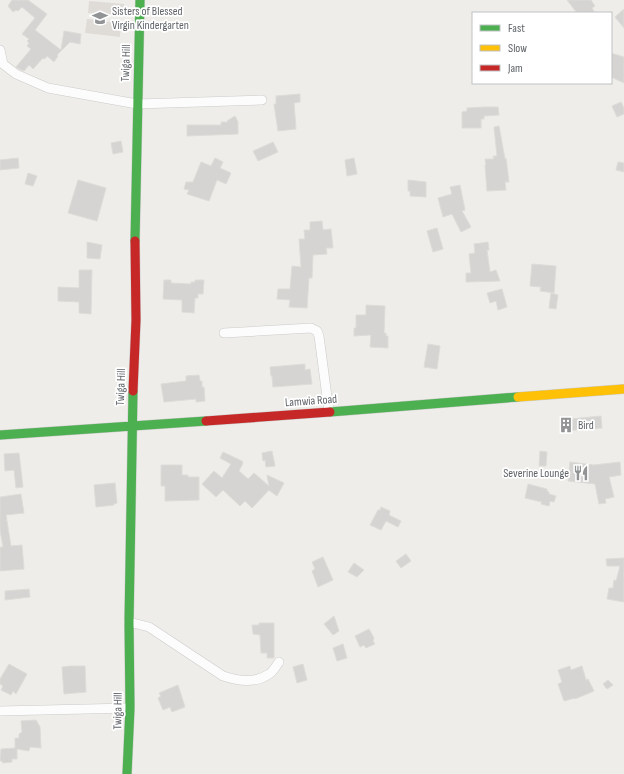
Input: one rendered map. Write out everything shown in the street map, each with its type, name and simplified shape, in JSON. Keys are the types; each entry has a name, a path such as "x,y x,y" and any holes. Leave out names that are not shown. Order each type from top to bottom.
{"street":[{"name":"Twiga Hill","path":"127,774 130,708 129,622 132,507 132,427 136,320 135,230 140,0"},
{"path":"0,50 3,64 16,74 48,88 137,104 262,100"},
{"path":"224,333 311,328 317,331 319,336 329,412"},
{"name":"Lamwia Road","path":"0,436 624,389"},
{"path":"129,622 149,627 223,676 237,681 253,681 269,674 279,662"},
{"path":"0,711 130,708"}],"shaded area":[{"name":"Sisters of Blessed Virgin Kindergarten","path":"89,1 124,4 123,16 103,14 102,21 121,23 120,37 85,33 87,19 98,20 99,14 88,13"}],"building":[{"path":"12,0 28,0 47,14 35,30 61,50 64,31 81,34 80,44 70,42 57,55 58,56 54,62 47,56 45,59 43,58 33,69 29,65 24,71 19,69 16,67 31,49 27,46 29,43 27,41 29,39 22,34 35,18 22,7 18,11 16,10 13,12 8,6"},
{"path":"567,0 591,0 595,6 592,8 594,12 576,12"},
{"path":"624,9 624,28 615,17"},
{"path":"612,53 624,57 624,83 612,77"},
{"path":"300,94 300,102 294,103 296,129 278,131 274,104 276,104 276,96"},
{"path":"621,102 624,108 624,114 617,117 612,106"},
{"path":"498,107 499,115 484,116 484,119 481,119 481,128 462,128 462,112 467,111 467,108"},
{"path":"235,116 238,122 238,134 187,136 187,125 221,125 221,122 228,122 227,121"},
{"path":"499,126 505,159 506,158 509,182 505,182 506,190 487,191 485,159 494,159 493,156 497,156 494,127"},
{"path":"121,141 123,152 113,154 111,143"},
{"path":"273,142 278,152 258,161 253,151"},
{"path":"18,158 19,168 0,170 0,160"},
{"path":"215,158 223,162 220,168 231,173 226,184 217,180 209,201 187,194 189,190 184,189 186,182 193,182 201,162 211,166"},
{"path":"354,158 357,174 347,176 345,160"},
{"path":"618,162 624,163 624,172 616,170"},
{"path":"28,173 37,176 33,186 25,184"},
{"path":"78,180 106,188 97,221 68,213"},
{"path":"408,180 426,182 426,197 410,196 410,191 408,191"},
{"path":"460,185 465,210 462,211 471,227 461,232 452,214 443,217 438,198 452,194 450,187"},
{"path":"322,221 323,230 331,229 333,248 326,248 327,254 313,255 312,278 309,278 307,308 289,307 290,300 277,299 278,289 290,289 292,266 301,267 299,239 305,239 304,230 310,230 310,222"},
{"path":"437,228 443,249 433,252 427,231"},
{"path":"87,242 102,245 100,259 87,258"},
{"path":"488,242 489,250 487,250 490,272 496,270 500,281 466,282 466,273 471,273 469,254 475,253 474,244"},
{"path":"532,264 556,266 554,293 540,291 541,287 530,286"},
{"path":"79,270 92,270 91,314 79,313 79,302 58,301 58,287 79,288"},
{"path":"164,280 171,280 171,283 191,284 191,282 195,282 195,280 204,280 203,294 198,294 198,298 195,298 194,313 182,312 182,300 163,299"},
{"path":"502,289 507,307 498,310 496,301 490,303 487,293"},
{"path":"551,293 558,295 556,309 549,308"},
{"path":"366,305 385,306 384,333 388,336 388,348 370,347 371,335 354,336 354,328 356,328 356,315 366,315"},
{"path":"428,344 440,346 437,369 424,367"},
{"path":"305,364 305,370 310,369 312,384 273,387 270,367"},
{"path":"199,375 200,381 202,381 202,387 204,387 205,401 196,402 196,399 164,402 161,384 186,381 186,376"},
{"path":"601,416 602,428 563,431 561,420"},
{"path":"272,451 275,466 266,467 265,460 263,461 262,453"},
{"path":"540,451 547,452 546,466 539,466"},
{"path":"223,452 242,461 243,463 239,471 248,479 254,473 269,486 267,475 284,483 277,496 269,490 252,508 245,501 240,506 223,490 216,497 202,484 214,471 222,478 231,464 220,458"},
{"path":"19,453 23,487 16,488 14,470 5,471 4,454"},
{"path":"570,462 594,465 620,462 621,475 609,477 614,497 605,499 606,503 599,504 595,484 568,481"},
{"path":"161,465 182,465 182,475 188,475 188,477 199,477 199,500 165,501 165,486 161,486"},
{"path":"115,483 117,503 114,505 96,507 94,485"},
{"path":"528,484 547,489 549,494 556,496 554,502 550,501 549,506 541,504 542,502 525,498"},
{"path":"21,494 24,513 6,515 11,546 22,545 24,569 0,571 0,547 3,547 0,530 0,497"},
{"path":"381,507 390,511 389,515 401,521 398,527 386,521 381,530 370,525"},
{"path":"406,554 411,561 401,568 396,561"},
{"path":"323,557 333,580 318,587 312,571 315,569 312,562"},
{"path":"624,558 624,602 607,599 609,588 613,588 614,580 616,581 620,566 607,566 606,559"},
{"path":"354,563 364,570 357,577 348,572"},
{"path":"29,589 30,597 5,600 5,591"},
{"path":"334,616 339,631 333,635 324,624"},
{"path":"259,623 274,623 274,658 267,658 267,653 261,653 260,635 253,634 252,625 259,625"},
{"path":"369,629 374,638 373,641 375,644 366,648 364,645 360,647 355,636"},
{"path":"343,644 347,658 337,661 333,648"},
{"path":"9,664 27,674 16,694 13,691 11,695 1,690 3,686 0,684 0,679"},
{"path":"303,664 307,680 297,683 293,667"},
{"path":"85,666 86,692 64,694 62,667"},
{"path":"570,666 571,670 582,666 586,680 588,679 594,691 575,699 564,701 558,684 562,682 558,670"},
{"path":"608,680 613,685 607,689 603,684"},
{"path":"178,685 185,707 172,712 170,707 163,710 158,698 161,696 159,693"},
{"path":"36,720 40,727 41,748 30,747 29,751 17,749 17,759 12,759 12,762 3,763 0,761 1,749 15,748 15,738 19,738 19,734 22,732 21,721"}],"traffic: fast":[{"path":"135,241 140,0"},
{"path":"127,774 130,708 129,622 133,391"},
{"path":"330,412 518,397"},
{"path":"0,435 206,421"}],"traffic: slow":[{"path":"518,397 624,389"}],"traffic: jam":[{"path":"133,391 136,320 135,241"},
{"path":"206,421 330,412"}],"place":[{"name":"Sisters of Blessed Virgin Kindergarten","path":"100,18"},
{"name":"Bird","path":"566,425"},
{"name":"Severine Lounge","path":"581,473"}]}
